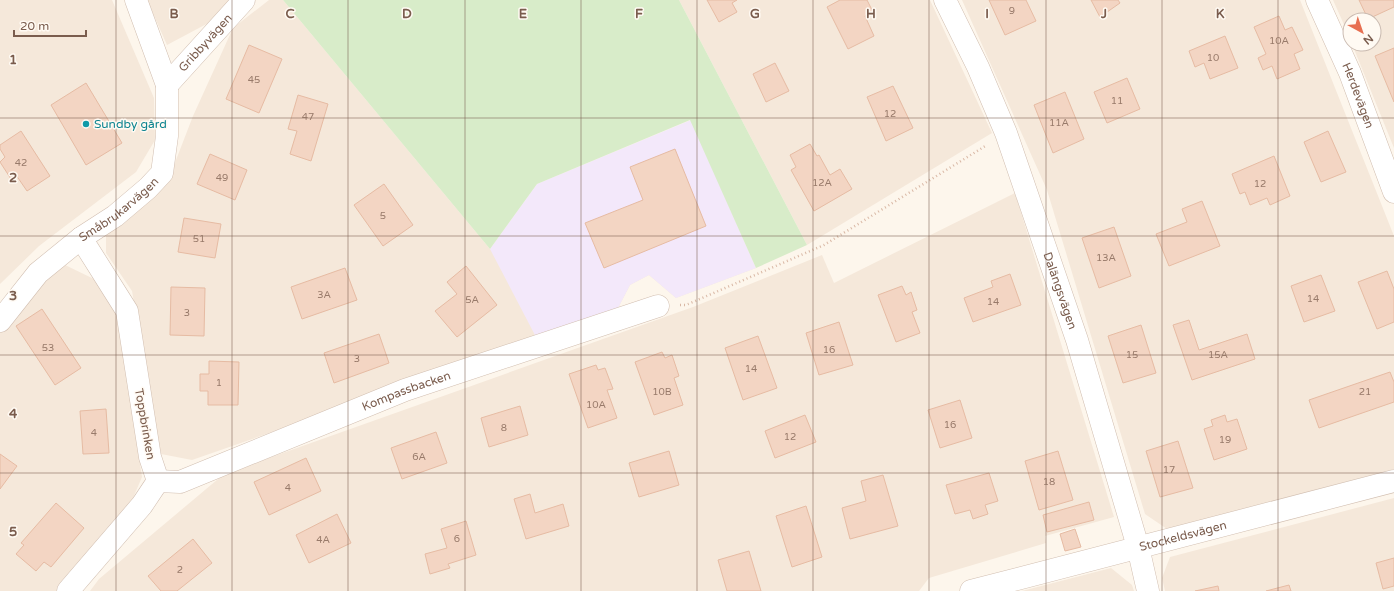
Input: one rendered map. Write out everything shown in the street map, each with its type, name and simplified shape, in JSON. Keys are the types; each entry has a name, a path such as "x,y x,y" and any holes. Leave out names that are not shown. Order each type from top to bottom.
{"street":[{"name":"Småbrukarvägen","path":"0,321 38,273 81,238 115,216 148,188 162,173 167,136 167,85 136,0"},
{"name":"Gribbyvägen","path":"167,85 244,0"},
{"name":"Dalängsvägen","path":"945,0 978,67 1006,133 1077,340 1138,548 1148,591"},
{"name":"Herdevägen","path":"1317,0 1350,73 1394,192"},
{"name":"Toppbrinken","path":"81,238 126,311 150,457 158,481"},
{"name":"Kompassbacken","path":"158,481 180,482 405,390 658,306"},
{"path":"68,591 142,506 158,481"},
{"name":"Stockeldsvägen","path":"971,591 1394,481"}],"path":[{"path":"658,306 686,305 824,245 1006,133"}],"shaded area":[{"name":"Sundby gård","path":"0,0 112,0 154,98 155,140 136,172 39,246 0,284"},
{"path":"147,0 231,0 214,20 167,45"},
{"path":"269,0 283,0 490,249 756,268 676,298 649,275 630,285 616,312 192,460 161,454 132,291 106,253 106,234 171,173 193,116 233,28"},
{"path":"679,0 930,0 992,133 807,245"},
{"path":"962,0 1300,0 1394,236 1394,469 1167,529 1145,514 1047,190"},
{"path":"1333,0 1394,0 1394,148 1355,52 1382,52 1382,12 1342,12 1342,20"},
{"path":"691,120 756,268 676,298 649,275 630,285 616,312 537,339 490,249 537,184"},
{"path":"1015,193 1114,517 1045,536 1046,543 929,578 919,591 90,591 99,579 224,474 693,307 822,255 834,283"},
{"path":"63,264 96,280 117,313 142,477 127,512 57,591 0,591 0,333 26,294"},
{"path":"1394,498 1394,591 1165,591 1162,578 1170,557"},
{"path":"1111,568 1132,585 1134,591 1022,591"}],"green space":[{"path":"283,0 679,0 807,245 756,268 690,120 537,184 490,249"}],"building":[{"path":"707,0 737,0 732,3 737,12 719,22"},
{"path":"840,0 867,0 873,12 865,16 874,36 848,49 827,7"},
{"path":"989,0 1026,0 1036,21 1005,35"},
{"path":"1091,0 1118,0 1120,3 1100,17"},
{"path":"1359,0 1394,0 1394,7 1382,13 1365,12"},
{"path":"1279,16 1285,30 1292,27 1303,50 1294,54 1300,69 1277,79 1272,66 1263,70 1258,58 1266,54 1254,27"},
{"path":"1225,36 1238,68 1210,79 1204,63 1195,67 1189,51"},
{"path":"249,45 282,59 259,113 226,99"},
{"path":"1394,48 1394,102 1375,56"},
{"path":"775,63 789,91 766,102 753,74"},
{"path":"1127,78 1140,109 1107,123 1094,92"},
{"name":"Sundby gård","path":"86,83 122,143 86,165 51,105"},
{"path":"893,86 913,128 886,141 867,97"},
{"path":"1065,92 1084,139 1053,153 1034,105"},
{"path":"298,95 328,104 311,161 290,154 297,131 288,129"},
{"path":"21,131 50,176 27,191 16,175 11,179 0,162 5,157 0,149 0,145"},
{"path":"1328,131 1346,172 1321,182 1304,142"},
{"path":"810,144 817,156 819,155 830,175 840,169 852,189 814,211 791,170 796,167 790,155"},
{"path":"675,149 706,226 604,268 585,223 643,200 630,167"},
{"path":"210,154 247,170 235,200 197,184"},
{"path":"1274,156 1290,196 1270,205 1267,198 1250,205 1245,192 1240,194 1232,174"},
{"path":"384,184 413,225 383,246 354,205"},
{"path":"1202,201 1220,246 1169,266 1156,234 1187,222 1182,209"},
{"path":"184,218 221,224 215,258 178,252"},
{"path":"1114,227 1131,276 1099,288 1082,238"},
{"path":"466,266 497,305 457,337 435,311 457,294 447,282"},
{"path":"345,268 357,300 302,319 291,287"},
{"path":"1387,271 1394,289 1394,322 1377,329 1358,282"},
{"path":"1010,274 1021,305 973,322 964,298 993,287 991,281"},
{"path":"1321,275 1335,311 1304,322 1291,286"},
{"path":"902,286 906,295 911,292 917,310 912,312 920,333 896,342 878,295"},
{"path":"171,287 205,288 204,336 170,335"},
{"path":"42,309 81,368 55,385 16,326"},
{"path":"1189,320 1199,350 1247,334 1255,359 1192,380 1173,325"},
{"path":"839,322 853,365 819,375 806,333"},
{"path":"1141,325 1156,373 1123,383 1108,336"},
{"path":"379,334 389,363 334,383 324,353"},
{"path":"758,336 777,388 743,400 725,348"},
{"path":"662,352 665,358 672,355 679,376 674,378 683,405 654,415 635,362"},
{"path":"209,361 239,362 238,405 208,405 208,391 200,391 200,374 209,374"},
{"path":"596,365 598,370 605,368 613,389 607,390 617,418 588,428 569,374"},
{"path":"1390,372 1394,382 1394,402 1319,428 1309,400"},
{"path":"960,400 972,438 940,448 928,410"},
{"path":"520,406 528,435 489,447 481,418"},
{"path":"106,409 109,453 83,454 80,411"},
{"path":"805,415 816,442 775,458 765,431"},
{"path":"1225,415 1227,422 1237,419 1247,449 1214,460 1204,429 1213,426 1211,420"},
{"path":"436,432 447,463 402,479 391,448"},
{"path":"1178,441 1193,488 1160,497 1146,451"},
{"path":"669,451 679,485 639,497 629,463"},
{"path":"1058,451 1073,500 1039,510 1025,461"},
{"path":"0,454 17,466 0,489"},
{"path":"306,458 321,491 269,515 254,482"},
{"path":"989,473 998,501 985,505 988,514 973,519 970,510 955,514 946,485"},
{"path":"883,475 898,526 850,539 842,508 866,501 861,481"},
{"path":"530,494 535,513 563,504 569,526 526,539 514,499"},
{"path":"1089,502 1094,520 1047,532 1043,515"},
{"path":"56,503 84,528 51,567 44,562 36,571 16,554 24,545 21,543"},
{"path":"806,506 822,557 792,567 776,516"},
{"path":"337,514 351,543 309,563 296,535"},
{"path":"466,521 476,555 448,564 450,568 430,574 425,554 447,548 441,529"},
{"path":"1075,529 1081,547 1065,551 1060,534"},
{"path":"193,539 212,563 177,591 161,591 148,576"},
{"path":"749,551 761,591 727,591 718,560"},
{"path":"1394,558 1394,586 1383,589 1376,563"},
{"path":"1289,585 1291,591 1266,591"},
{"path":"1218,586 1219,591 1195,591"}],"place":[{"name":"Sundby gård","path":"86,124"}]}
